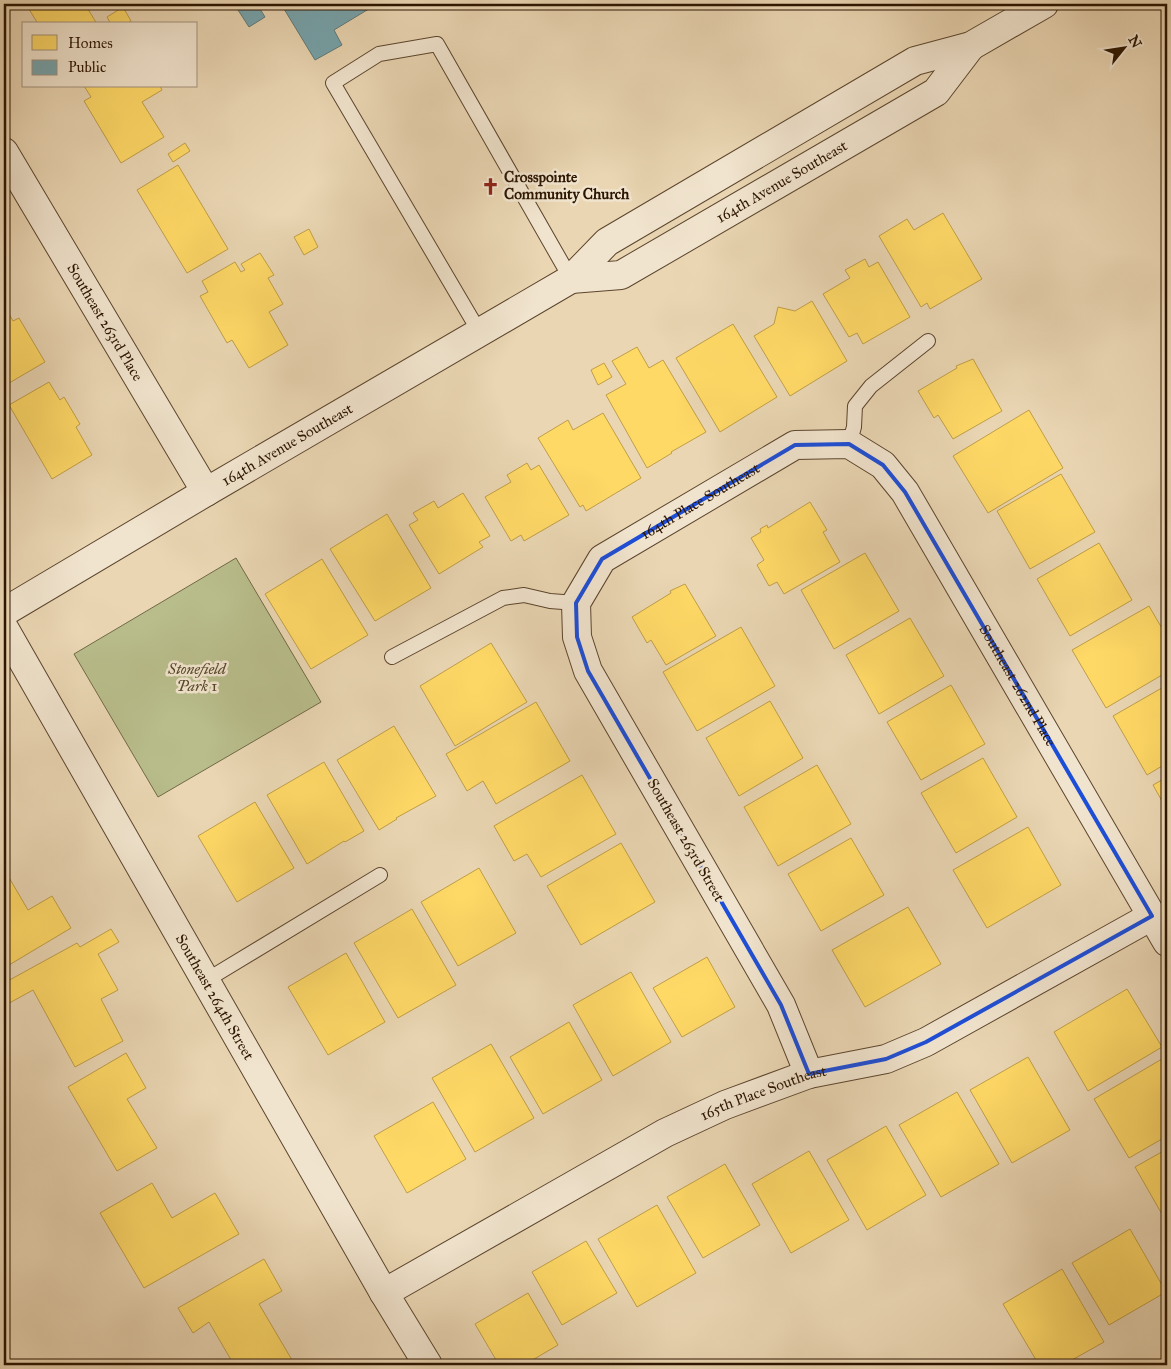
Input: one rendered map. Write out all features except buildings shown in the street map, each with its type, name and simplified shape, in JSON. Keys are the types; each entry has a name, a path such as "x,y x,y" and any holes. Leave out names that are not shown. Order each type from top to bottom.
{"street":[{"name":"164th Avenue Southeast","path":"4,612 571,279 607,242 915,61 971,46 1044,4"},
{"name":"164th Avenue Southeast","path":"571,279 621,275 936,92 971,46"},
{"name":"Southeast 263rd Place","path":"4,152 206,492"},
{"name":"164th Place Southeast","path":"576,603 602,560 795,445 849,444"},
{"name":"Southeast 262nd Place","path":"849,444 883,466 905,492 1167,942"},
{"name":"Southeast 263rd Street","path":"576,603 577,637 588,671 782,1005 810,1074"},
{"name":"Southeast 264th Street","path":"4,628 384,1293 428,1365"},
{"name":"165th Place Southeast","path":"384,1293 666,1133 725,1105 810,1074 886,1059 926,1042 1152,916"}],"lane":[{"path":"480,333 333,83 379,54 437,44 571,279"},
{"path":"849,444 854,427 855,406 871,386 928,341"},
{"path":"392,657 503,598 524,595 550,601 576,603"},
{"path":"205,981 380,876"}],"highlighted area":[{"path":"849,444 883,465 905,492 1152,916 926,1042 886,1059 809,1074 781,1005 588,671 577,637 576,603 602,559 795,445"}],"green space":[{"name":"Stonefield Park 1","path":"236,558 321,702 158,797 74,654"}],"place":[{"name":"Crosspointe Community Church","path":"490,186"}]}
